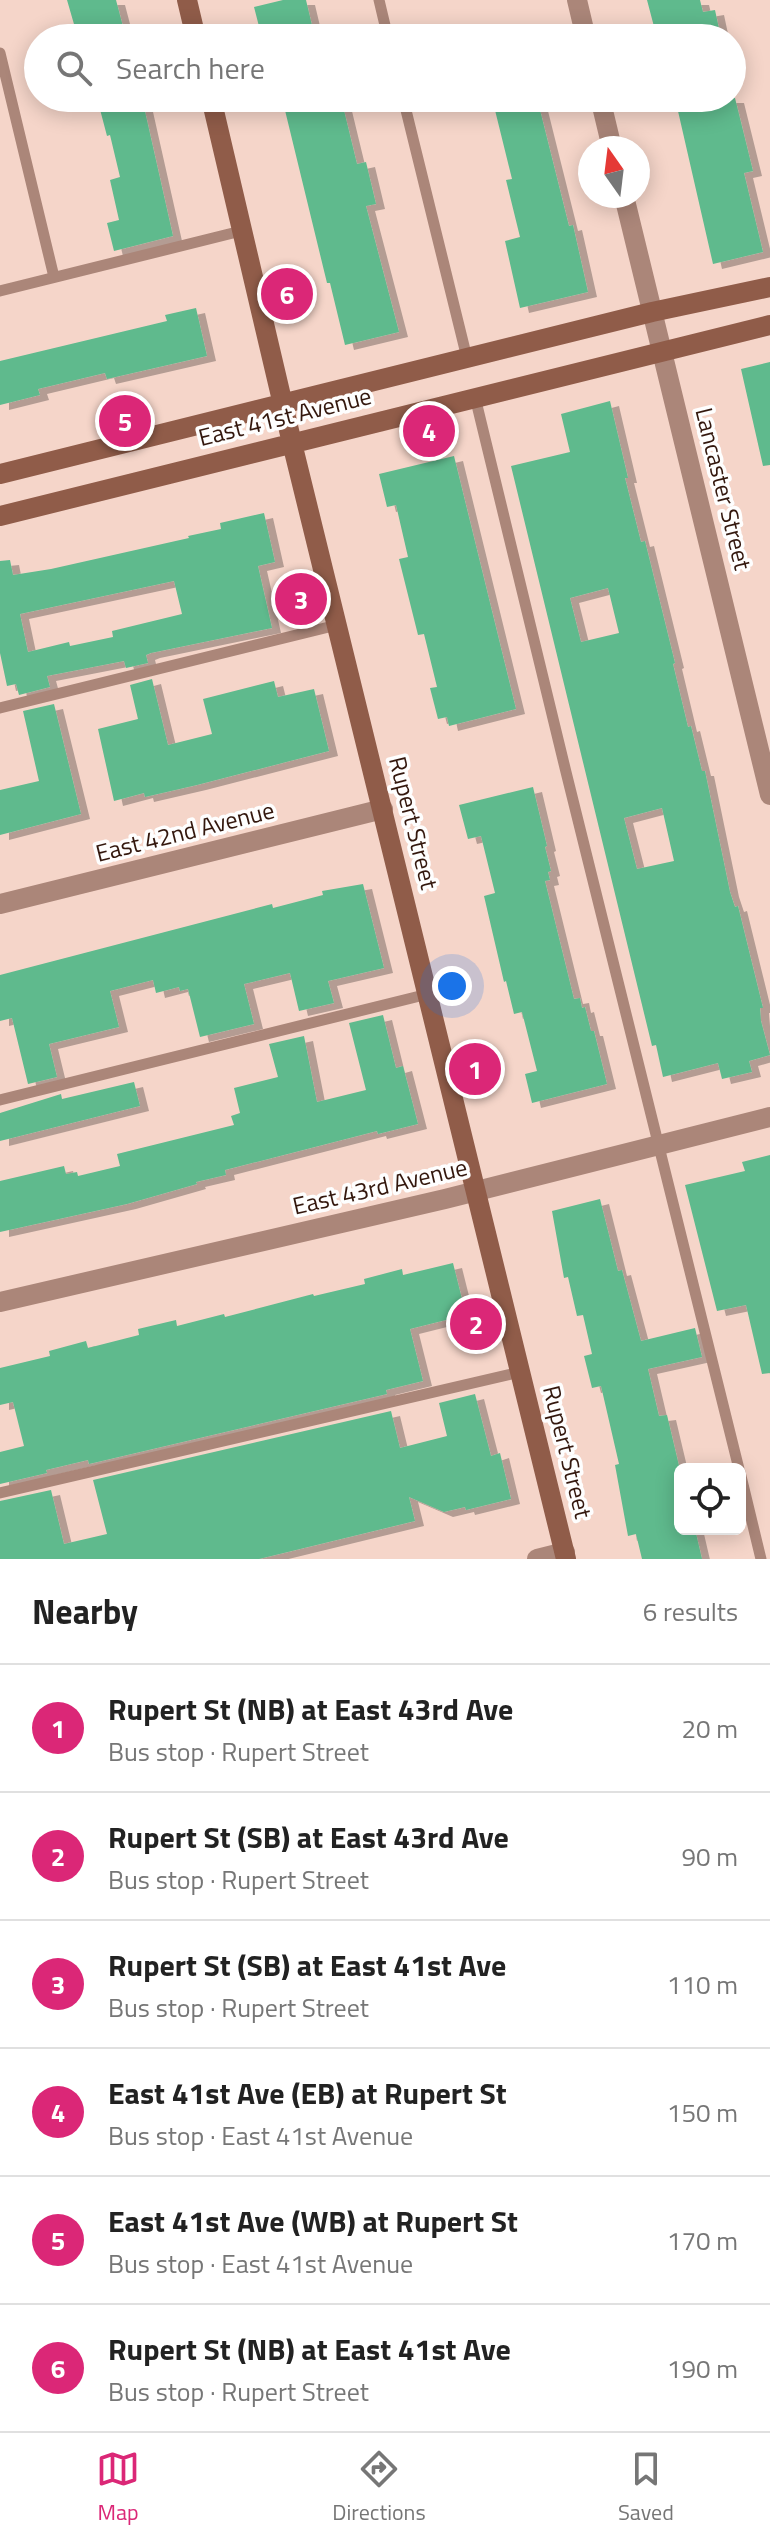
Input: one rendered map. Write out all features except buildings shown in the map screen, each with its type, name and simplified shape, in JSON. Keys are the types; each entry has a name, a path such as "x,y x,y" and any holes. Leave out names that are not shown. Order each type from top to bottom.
{"main road":[{"path":"187,0 193,24"},
{"name":"Rupert Street","path":"214,112 292,443 566,1556"},
{"name":"East 41st Avenue","path":"0,474 652,312 770,287"},
{"name":"East 41st Avenue","path":"0,516 770,325"}],"street":[{"path":"577,0 583,24"},
{"path":"603,112 609,136"},
{"name":"Lancaster Street","path":"627,208 770,795"},
{"name":"East 42nd Avenue","path":"0,904 383,809"},
{"name":"East 43rd Avenue","path":"0,1302 477,1191 770,1117"},
{"path":"537,1559 566,1556"}],"lane":[{"path":"379,0 385,24"},
{"path":"0,53 54,277"},
{"path":"406,112 467,358"},
{"path":"0,291 241,231"},
{"path":"475,397 738,1463"},
{"path":"0,708 337,625"},
{"path":"0,1100 428,994"},
{"path":"0,1493 520,1372"},
{"path":"746,1495 761,1559"}],"place":[{"name":"Rupert St (NB) at East 41st Ave","path":"287,294"},
{"name":"East 41st Ave (WB) at Rupert St","path":"125,421"},
{"name":"East 41st Ave (EB) at Rupert St","path":"429,431"},
{"name":"Rupert St (SB) at East 41st Ave","path":"301,599"},
{"name":"Rupert St (NB) at East 43rd Ave","path":"475,1069"},
{"name":"Rupert St (SB) at East 43rd Ave","path":"476,1324"}]}
